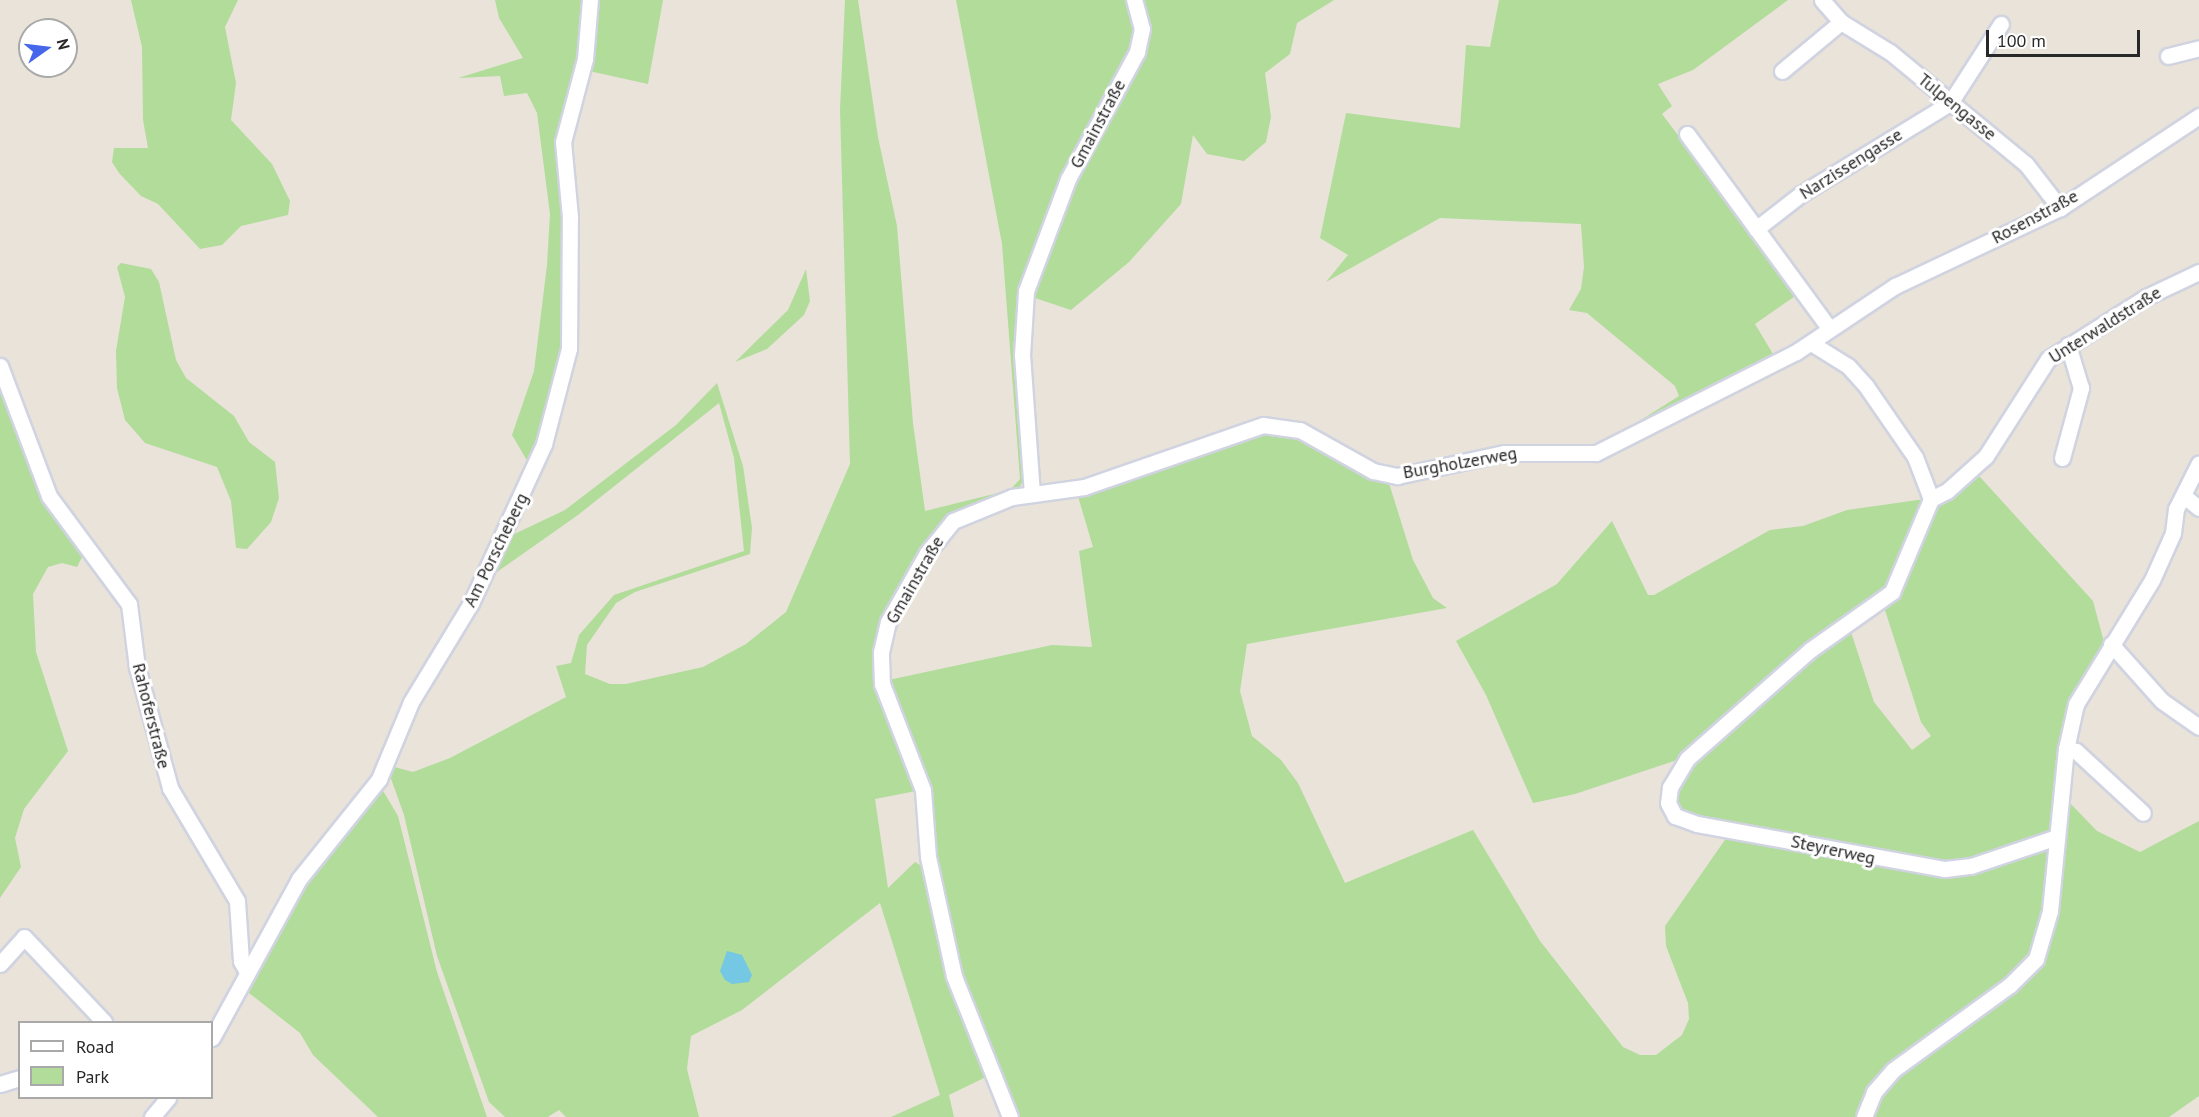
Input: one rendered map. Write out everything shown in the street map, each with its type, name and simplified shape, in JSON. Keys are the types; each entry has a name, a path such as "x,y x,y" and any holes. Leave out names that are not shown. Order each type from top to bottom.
{"street":[{"name":"Am Porscheberg","path":"213,1036 309,864 379,779 411,702 471,603 544,444 568,350 570,217 563,142 585,59 590,0"},
{"name":"Gmainstraße","path":"1010,1117 954,976 928,857 923,790 886,703 881,652 893,612 946,527 970,512 1032,494 1022,355 1026,291 1068,179 1137,52 1142,29 1134,0"},
{"name":"Tulpengasse","path":"1822,0 1841,22 1885,48 2026,164 2060,208"},
{"path":"1782,71 1841,22"},
{"path":"1950,103 2001,24"},
{"path":"2168,56 2199,48"},
{"name":"Narzissengasse","path":"1756,229 1801,194 1950,103"},
{"name":"Rosenstraße","path":"1863,304 2060,208 2199,116"},
{"path":"1688,134 1829,328"},
{"name":"Unterwaldstraße","path":"1931,499 1986,456 2043,365 2068,345 2169,285 2199,272"},
{"name":"Burgholzerweg","path":"1032,494 1084,488 1263,425 1300,430 1373,471 1397,476 1504,453 1596,453 1811,343 1863,304"},
{"path":"1811,343 1848,366 1872,393 1915,457 1931,499"},
{"path":"2062,458 2080,388 2068,345"},
{"name":"Rahoferstraße","path":"0,366 49,496 129,604 137,667 170,788 237,901 240,961 247,972"},
{"path":"1864,1117 1874,1092 1893,1070 2010,986 2036,959 2050,911 2067,749 2082,690 2152,580 2199,463"},
{"path":"2184,496 2199,508"},
{"name":"Steyrerweg","path":"1931,499 1892,592 1801,657 1687,759 1670,787 1668,803 1675,816 1697,824 1945,869 1971,866 2057,837"},
{"path":"2111,644 2162,701 2199,727"},
{"path":"2067,749 2076,751 2143,813"},
{"path":"0,964 24,937 98,1020"},
{"path":"0,1084 18,1079"},
{"path":"152,1117 167,1099"}],"green space":[{"path":"131,0 238,0 225,27 236,83 231,120 272,164 290,201 288,215 241,226 222,245 200,249 158,204 141,196 119,173 112,162 114,148 148,148 143,120 142,47"},
{"path":"495,0 663,0 648,84 589,71 582,74 562,184 565,354 532,469 512,435 534,371 547,265 550,214 537,113 527,93 504,96 500,76 458,78 523,58 499,18"},
{"path":"845,0 858,0 878,137 897,226 913,423 925,511 1010,490 1020,479 1002,244 956,0 1125,0 1135,29 1132,45 1045,221 1024,283 1028,471 1018,490 970,508 901,593 877,670 921,790 875,799 888,888 915,862 928,870 990,1075 949,1095 954,1117 891,1117 940,1095 880,903 742,1010 691,1036 687,1069 699,1117 566,1117 559,1110 548,1117 505,1117 489,1102 437,956 404,815 389,773 391,766 413,772 450,758 566,697 556,666 571,663 579,635 614,595 744,551 734,458 719,403 578,515 487,579 508,537 565,510 676,425 717,383 743,466 752,528 750,554 635,592 616,603 587,645 585,674 610,684 626,684 703,667 746,644 786,612 850,464 840,109"},
{"path":"1138,0 1334,0 1297,23 1290,54 1265,73 1271,117 1266,142 1244,161 1207,154 1193,135 1181,204 1129,262 1071,310 1032,297 1049,233 1146,39"},
{"path":"1499,0 1788,0 1693,70 1658,84 1672,106 1662,114 1798,294 1755,324 1776,359 1614,437 1679,396 1675,386 1587,313 1569,310 1581,289 1584,267 1581,224 1440,218 1326,282 1348,255 1320,238 1346,113 1460,128 1466,45 1490,47"},
{"path":"121,263 151,269 159,282 176,360 186,378 234,416 249,442 275,462 279,498 271,522 247,549 236,548 231,501 217,467 145,443 125,420 117,388 116,351 125,297 117,267"},
{"path":"806,269 810,301 804,315 767,349 735,362 788,310"},
{"path":"0,378 84,553 77,567 62,563 48,567 33,594 36,652 68,751 24,809 15,838 21,867 0,898"},
{"path":"1261,429 1292,432 1388,480 1413,560 1433,598 1447,608 1247,644 1240,691 1252,736 1281,760 1298,783 1345,883 1473,830 1540,941 1623,1047 1640,1055 1656,1055 1682,1035 1689,1019 1688,1003 1666,946 1665,926 1729,834 1663,805 1663,784 1680,759 1575,794 1533,803 1486,695 1456,641 1557,584 1612,521 1648,595 1654,595 1770,530 1803,526 1847,510 1925,499 1970,466 2093,601 2108,657 2087,692 2073,738 2066,799 2097,831 2140,852 2199,821 2199,1096 2169,1117 1014,1117 971,1016 935,873 928,796 884,681 1052,645 1092,647 1079,551 1093,547 1077,493","holes":["1883,604 1921,722 1931,736 1912,750 1874,702 1849,626"]},
{"path":"382,789 398,816 437,972 487,1117 378,1117 313,1055 300,1033 244,989 291,899"}],"water":[{"path":"727,951 742,955 752,975 749,982 732,984 725,980 720,971"}]}
